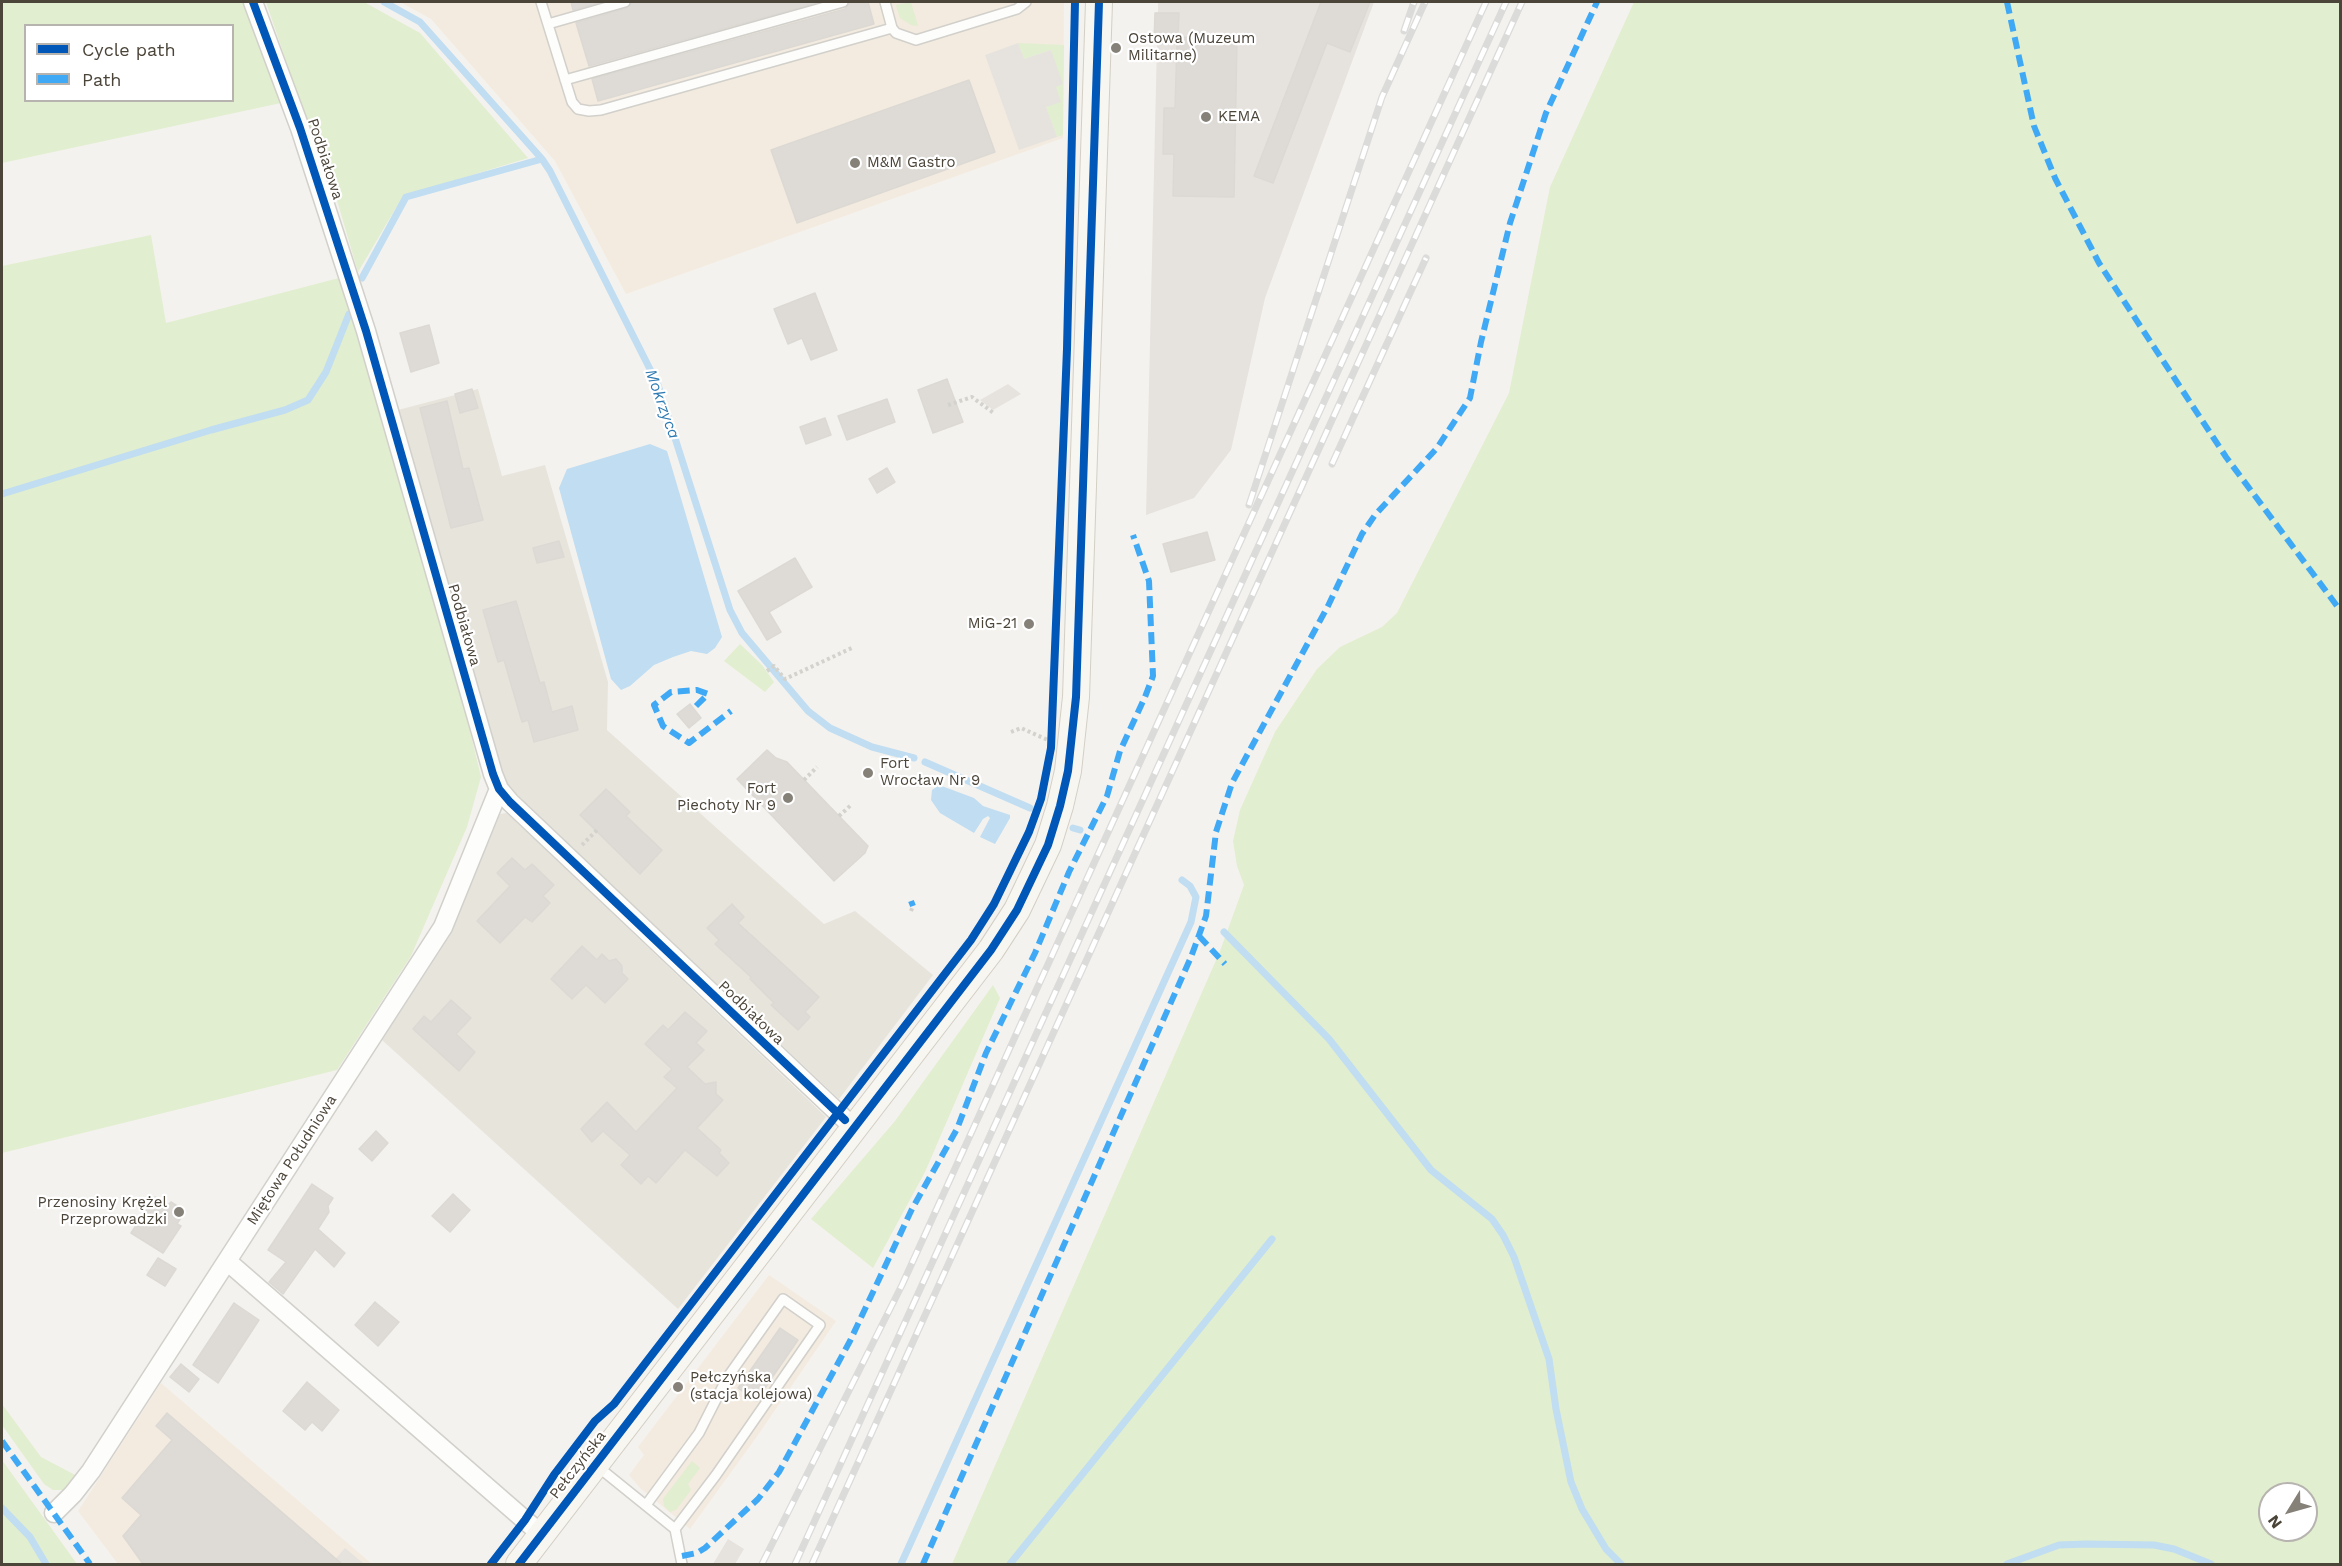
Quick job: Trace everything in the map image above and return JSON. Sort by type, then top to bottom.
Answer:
[{"type":"main road","name":"Pełczyńska","points":[[519,1564],[972,975],[1005,929],[1044,854],[1064,791],[1073,737],[1078,666],[1099,2]]},
{"type":"street","name":"Podbiałowa","points":[[253,2],[300,128],[366,331],[499,789],[510,802],[854,1128]]},
{"type":"street","name":"Miętowa Południowa","points":[[54,1513],[91,1471],[443,927],[499,789]]},
{"type":"street","points":[[227,1261],[542,1534]]},
{"type":"lane","points":[[541,2],[572,102],[578,109],[601,110],[892,28]]},
{"type":"lane","points":[[548,24],[625,2]]},
{"type":"lane","points":[[565,80],[843,2]]},
{"type":"lane","points":[[885,2],[892,28],[902,37],[916,40],[1017,9],[1026,2]]},
{"type":"lane","points":[[646,1505],[699,1433],[727,1378],[783,1299],[820,1325],[716,1475],[675,1529]]},
{"type":"lane","points":[[596,1465],[675,1529],[682,1564]]},
{"type":"path","points":[[948,405],[972,397],[995,414]]},
{"type":"path","points":[[767,671],[774,666],[785,678],[854,647]]},
{"type":"path","points":[[1011,732],[1022,728],[1051,741]]},
{"type":"path","points":[[804,780],[817,767]]},
{"type":"path","points":[[839,816],[851,805]]},
{"type":"shaded area","points":[[400,2],[1064,2],[1063,138],[626,294],[555,161],[431,19]]},
{"type":"shaded area","points":[[1158,2],[1374,2],[1265,298],[1231,450],[1194,498],[1146,515],[1157,44],[1154,43],[1155,13],[1158,12]]},
{"type":"shaded area","points":[[1018,43],[1024,59],[1051,50],[1063,84],[1056,87],[1061,102],[1046,107],[1057,137],[1019,150],[985,55]]},
{"type":"shaded area","points":[[1008,384],[1021,394],[993,410],[980,400]]},
{"type":"shaded area","points":[[478,389],[502,476],[545,465],[608,682],[607,730],[824,924],[855,911],[933,975],[839,1099],[526,804],[505,781],[398,410]]},
{"type":"shaded area","points":[[507,813],[826,1117],[678,1309],[382,1040],[449,937],[500,814]]},
{"type":"shaded area","points":[[769,1275],[836,1321],[690,1529],[640,1488],[629,1475],[644,1455],[638,1447]]},
{"type":"shaded area","points":[[161,1383],[372,1564],[118,1564],[78,1511]]},
{"type":"shaded area","points":[[728,1539],[744,1549],[735,1564],[713,1564]]},
{"type":"shaded area","points":[[345,1548],[364,1564],[331,1564]]},
{"type":"green space","points":[[2,2],[243,2],[281,103],[2,163]]},
{"type":"green space","points":[[266,2],[364,2],[420,33],[528,158],[403,196],[358,272],[334,190],[315,146]]},
{"type":"green space","points":[[911,2],[918,26],[911,25],[900,18],[896,5]]},
{"type":"green space","points":[[1634,2],[2340,2],[2340,1564],[952,1564],[1220,951],[1244,885],[1237,866],[1233,841],[1240,810],[1275,732],[1317,669],[1340,647],[1382,627],[1397,613],[1509,393],[1550,187]]},
{"type":"green space","points":[[1018,43],[1064,45],[1063,135],[1057,137],[1046,107],[1056,87],[1051,50],[1024,59]]},
{"type":"green space","points":[[151,235],[166,323],[339,278],[357,330],[457,677],[481,777],[467,827],[411,956],[337,1070],[2,1153],[2,266]]},
{"type":"green space","points":[[740,644],[762,665],[774,682],[765,692],[724,661]]},
{"type":"green space","points":[[993,985],[1000,998],[925,1172],[873,1268],[811,1219],[895,1121]]},
{"type":"green space","points":[[2,1404],[41,1457],[79,1477],[66,1490],[53,1490],[44,1484],[2,1425]]},
{"type":"green space","points":[[2,1460],[77,1564],[4,1564],[2,1561]]},
{"type":"green space","points":[[692,1461],[700,1468],[688,1484],[691,1490],[676,1510],[670,1512],[664,1506],[663,1499]]},
{"type":"water","points":[[650,444],[667,451],[722,637],[715,648],[707,654],[691,651],[673,657],[654,665],[630,686],[621,690],[611,679],[559,488],[567,469]]},
{"type":"water","points":[[939,785],[974,798],[983,806],[1010,815],[995,844],[980,837],[990,818],[988,816],[983,819],[974,833],[940,813],[931,800],[932,790]]},
{"type":"building","points":[[571,2],[602,2],[573,10]]},
{"type":"building","points":[[632,2],[820,2],[589,66],[576,23],[627,8]]},
{"type":"building","points":[[850,2],[868,2],[874,24],[598,101],[592,79],[845,9]]},
{"type":"building","points":[[1321,2],[1370,2],[1350,52],[1327,43],[1273,183],[1254,176]]},
{"type":"building","points":[[1155,13],[1179,13],[1178,37],[1237,38],[1234,197],[1173,196],[1174,154],[1163,154],[1164,108],[1175,108],[1177,44],[1154,43]]},
{"type":"building","points":[[969,80],[995,152],[797,223],[771,150]]},
{"type":"building","points":[[815,293],[837,350],[811,360],[802,338],[788,344],[774,309]]},
{"type":"building","points":[[429,325],[439,363],[411,372],[400,333]]},
{"type":"building","points":[[947,379],[963,422],[933,433],[918,390]]},
{"type":"building","points":[[472,389],[478,408],[460,413],[455,394]]},
{"type":"building","points":[[887,399],[895,422],[847,440],[838,416]]},
{"type":"building","points":[[447,401],[463,469],[469,468],[483,520],[451,528],[420,408]]},
{"type":"building","points":[[825,418],[831,435],[806,444],[800,427]]},
{"type":"building","points":[[887,468],[895,482],[877,493],[869,479]]},
{"type":"building","points":[[1207,532],[1215,560],[1171,572],[1163,544]]},
{"type":"building","points":[[559,541],[564,557],[537,563],[533,548]]},
{"type":"building","points":[[795,558],[812,587],[769,612],[781,632],[767,640],[738,591]]},
{"type":"building","points":[[516,601],[540,683],[544,682],[552,712],[572,706],[578,730],[534,742],[528,720],[522,722],[504,660],[498,662],[483,610]]},
{"type":"building","points":[[690,704],[701,718],[689,728],[677,714]]},
{"type":"building","name":"Fort Piechoty Nr 9","points":[[767,750],[776,758],[787,762],[868,846],[865,853],[834,881],[737,779]]},
{"type":"building","points":[[606,789],[630,812],[626,816],[662,850],[640,874],[580,815]]},
{"type":"building","points":[[512,858],[525,870],[532,864],[554,885],[543,896],[550,903],[532,922],[525,917],[500,943],[477,921],[510,886],[497,873]]},
{"type":"building","points":[[732,904],[744,917],[738,923],[819,997],[805,1012],[810,1017],[798,1030],[771,1005],[774,1003],[750,979],[751,977],[715,944],[719,940],[707,928]]},
{"type":"building","points":[[582,946],[597,960],[602,954],[609,961],[616,959],[622,966],[622,973],[628,979],[605,1003],[586,985],[572,999],[551,979]]},
{"type":"building","points":[[451,1000],[471,1018],[456,1034],[475,1052],[459,1071],[413,1029],[424,1016],[431,1022]]},
{"type":"building","points":[[685,1012],[707,1031],[696,1043],[704,1050],[687,1067],[705,1084],[716,1082],[716,1094],[723,1100],[697,1128],[721,1150],[719,1153],[729,1163],[717,1176],[685,1150],[656,1183],[648,1176],[641,1184],[621,1165],[630,1155],[603,1131],[592,1142],[581,1129],[607,1102],[636,1132],[677,1088],[664,1077],[672,1069],[645,1044],[663,1025],[668,1030]]},
{"type":"building","points":[[376,1131],[388,1143],[372,1161],[359,1149]]},
{"type":"building","points":[[312,1184],[333,1198],[328,1206],[329,1212],[318,1229],[345,1253],[334,1267],[315,1249],[283,1294],[269,1282],[286,1262],[268,1250]]},
{"type":"building","points":[[453,1194],[470,1210],[450,1232],[432,1216]]},
{"type":"building","points":[[155,1197],[168,1205],[171,1202],[185,1211],[177,1224],[181,1226],[163,1253],[131,1233]]},
{"type":"building","points":[[158,1258],[176,1269],[165,1286],[147,1275]]},
{"type":"building","points":[[375,1302],[399,1322],[378,1346],[355,1325]]},
{"type":"building","points":[[234,1303],[259,1320],[218,1383],[193,1365]]},
{"type":"building","points":[[780,1328],[798,1340],[756,1401],[738,1388]]},
{"type":"building","points":[[181,1364],[199,1379],[189,1392],[170,1377]]},
{"type":"building","points":[[307,1382],[339,1410],[322,1431],[312,1422],[305,1430],[283,1411]]},
{"type":"building","points":[[167,1413],[342,1564],[143,1564],[123,1536],[141,1515],[122,1498],[172,1440],[156,1426]]},
{"type":"waterway","name":"Mokrzyca","points":[[384,2],[420,22],[542,159],[550,171],[658,385],[730,610],[742,633],[808,711],[830,728],[872,747],[914,758]]},
{"type":"waterway","points":[[362,278],[406,197],[542,159]]},
{"type":"waterway","points":[[2,494],[211,430],[285,410],[308,400],[326,372],[349,314]]},
{"type":"waterway","name":"Mokrzyca","points":[[925,762],[1030,808]]},
{"type":"waterway","name":"Mokrzyca","points":[[1073,828],[1080,830]]},
{"type":"waterway","points":[[901,1564],[1191,922],[1196,897],[1190,886],[1182,880]]},
{"type":"waterway","points":[[1224,932],[1329,1039],[1431,1170],[1492,1219],[1503,1235],[1514,1257],[1549,1359],[1556,1409],[1571,1482],[1582,1509],[1606,1549],[1621,1564]]},
{"type":"waterway","points":[[1010,1564],[1272,1239]]},
{"type":"waterway","points":[[2,1508],[30,1537],[46,1564]]},
{"type":"waterway","points":[[2007,1564],[2059,1545],[2087,1544],[2154,1545],[2174,1549],[2211,1564]]},
{"type":"railway","points":[[1404,31],[1414,2]]},
{"type":"railway","points":[[1249,505],[1382,97],[1425,2]]},
{"type":"railway","points":[[762,1564],[902,1285],[1486,2]]},
{"type":"railway","points":[[795,1564],[1506,2]]},
{"type":"railway","points":[[812,1564],[1522,2]]},
{"type":"railway","points":[[1332,464],[1426,258]]},
{"type":"marked path","points":[[923,1564],[1191,957],[1206,916],[1216,832],[1232,783],[1328,606],[1362,534],[1375,515],[1437,448],[1470,398],[1510,223],[1546,113],[1597,2]]},
{"type":"marked path","points":[[2007,2],[2034,126],[2055,178],[2099,263],[2226,457],[2340,610]]},
{"type":"marked path","points":[[682,1556],[697,1553],[705,1548],[758,1499],[779,1472],[850,1341],[912,1209],[957,1129],[986,1053],[1035,953],[1069,872],[1107,796],[1120,751],[1153,676],[1149,581],[1133,535]]},
{"type":"marked path","points":[[696,706],[708,694],[697,690],[671,692],[654,705],[663,726],[689,743],[731,711]]},
{"type":"marked path","points":[[911,901],[913,906]]},
{"type":"marked path","points":[[1199,936],[1225,964]]},
{"type":"marked path","points":[[2,1441],[90,1564]]},
{"type":"cycle path","points":[[253,2],[300,128],[366,331],[499,789],[845,1120]]},
{"type":"cycle path","points":[[491,1564],[595,1421],[614,1404],[971,940],[994,904],[1029,832],[1041,799],[1051,748],[1067,349],[1075,2]]},
{"type":"cycle path","points":[[519,1564],[991,950],[1017,910],[1048,845],[1068,771],[1076,697],[1099,2]]},
{"type":"place","name":"Ostowa (Muzeum Militarne)","points":[[1116,48]]},
{"type":"place","name":"KEMA","points":[[1206,117]]},
{"type":"place","name":"M&M Gastro","points":[[855,163]]},
{"type":"place","name":"MiG-21","points":[[1029,624]]},
{"type":"place","name":"Fort Wrocław Nr 9","points":[[868,773]]},
{"type":"place","name":"Fort Piechoty Nr 9","points":[[788,798]]},
{"type":"place","name":"Przenosiny Krężel Przeprowadzki","points":[[179,1212]]},
{"type":"place","name":"Pełczyńska (stacja kolejowa)","points":[[678,1387]]}]
